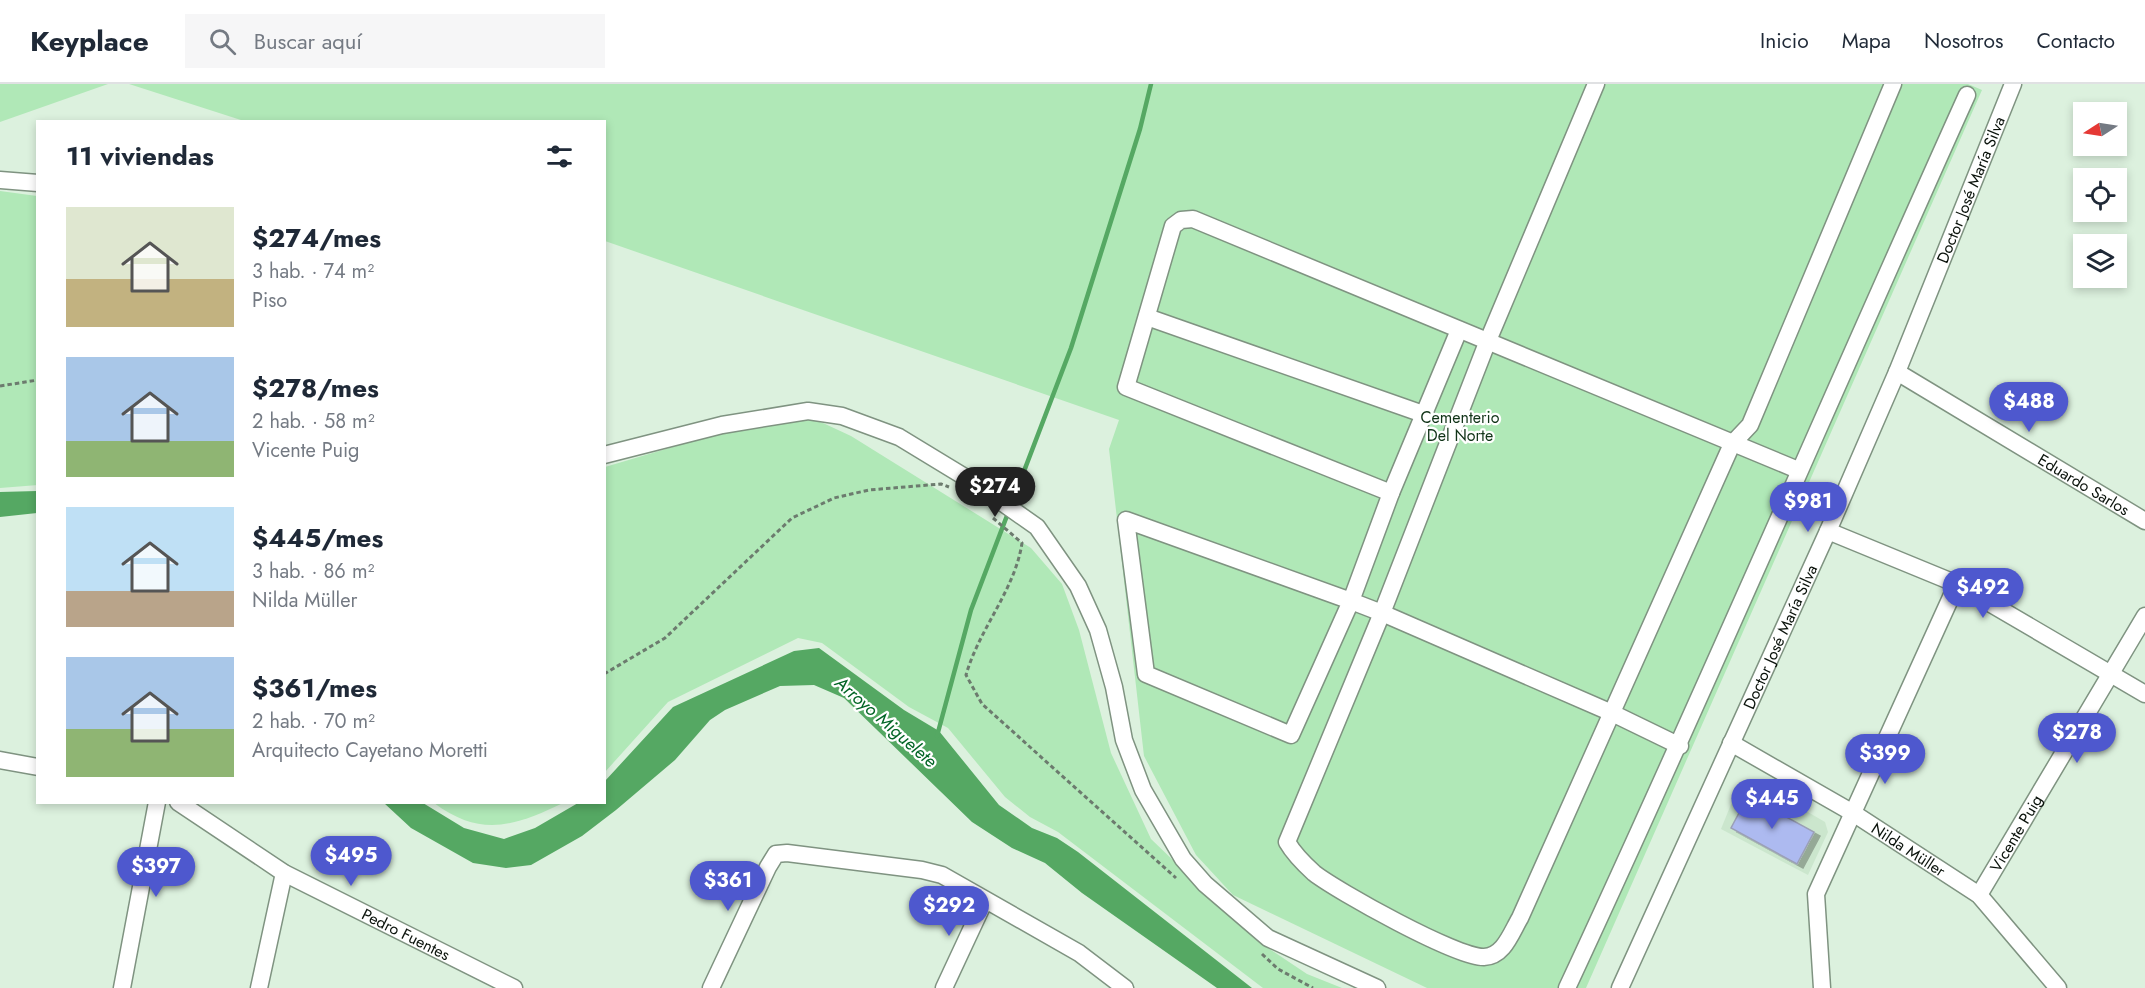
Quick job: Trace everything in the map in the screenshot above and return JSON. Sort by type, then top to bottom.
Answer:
[{"type":"street","points":[[1596,84],[1487,343],[1383,613],[1287,842],[1295,855],[1316,874],[1428,939],[1484,957],[1502,949],[1520,918],[1732,444],[1750,425],[1893,84]]},
{"type":"street","name":"Doctor José María Silva","points":[[1620,988],[1828,531],[1897,372],[2013,84]]},
{"type":"street","points":[[1567,988],[1680,746],[1798,470],[1967,95]]},
{"type":"street","points":[[0,180],[36,183]]},
{"type":"street","points":[[1391,493],[1126,387],[1173,226],[1181,220],[1193,219],[1487,343],[1798,470]]},
{"type":"street","points":[[1147,317],[1426,415]]},
{"type":"street","points":[[1459,330],[1426,415],[1391,493],[1351,601],[1291,735],[1146,674],[1126,520],[1351,601],[1383,613],[1680,746]]},
{"type":"street","name":"Eduardo Sarlos","points":[[1897,372],[2145,521]]},
{"type":"street","points":[[606,454],[722,425],[808,411],[842,416],[899,437],[973,482],[1037,527],[1078,586],[1098,630],[1114,687],[1124,740],[1143,790],[1183,859],[1205,884],[1268,938],[1377,988]]},
{"type":"street","points":[[1828,531],[1957,584],[2145,694]]},
{"type":"street","points":[[1822,988],[1816,894],[1957,584]]},
{"type":"street","name":"Vicente Puig","points":[[1979,894],[2145,616]]},
{"type":"street","name":"Nilda Müller","points":[[1731,743],[1853,813],[1979,894],[2058,988]]},
{"type":"street","points":[[0,760],[36,767]]},
{"type":"street","points":[[122,988],[157,804]]},
{"type":"street","name":"Pedro Fuentes","points":[[181,804],[284,873],[482,980],[514,988]]},
{"type":"street","points":[[711,988],[776,854],[786,853],[922,870],[942,875],[1079,953],[1125,988]]},
{"type":"street","points":[[259,988],[284,873]]},
{"type":"street","points":[[944,988],[985,900]]},
{"type":"path","points":[[0,386],[36,380]]},
{"type":"path","points":[[606,673],[665,638],[792,518],[834,498],[870,490],[941,484],[957,490]]},
{"type":"path","points":[[989,514],[1022,543],[1019,561],[973,652],[966,675],[982,704],[1180,881]]},
{"type":"path","points":[[1260,953],[1278,969],[1312,988]]},
{"type":"shaded area","points":[[1751,779],[1825,822],[1828,832],[1808,875],[1721,829],[1740,782]]},
{"type":"green space","points":[[0,84],[108,84],[0,122]]},
{"type":"green space","name":"Cementerio Del Norte","points":[[129,84],[1968,84],[1982,90],[1586,988],[1427,988],[1233,895],[1196,855],[1144,756],[1109,449],[1119,420],[606,241],[606,120],[241,120]]},
{"type":"green space","points":[[0,191],[36,196],[36,485],[0,488]]},
{"type":"green space","points":[[788,413],[823,423],[851,436],[1031,548],[1062,584],[1079,630],[1111,753],[1151,839],[1256,940],[1307,974],[1342,988],[1263,988],[1058,832],[1030,817],[1005,797],[948,728],[909,707],[822,643],[798,638],[668,702],[606,771],[606,467]]},
{"type":"green space","points":[[436,804],[561,804],[529,818],[498,825],[467,821]]},
{"type":"water","points":[[36,491],[36,513],[0,517],[0,492]]},
{"type":"water","name":"Arroyo Miguelete","points":[[819,648],[904,710],[939,731],[999,805],[1032,828],[1057,838],[1078,852],[1252,988],[1217,988],[1082,893],[1045,863],[1012,848],[972,822],[844,698],[814,685],[780,686],[725,710],[710,720],[675,760],[616,810],[582,836],[531,865],[506,868],[473,863],[411,828],[385,804],[425,804],[464,828],[504,839],[535,828],[576,804],[606,804],[606,780],[673,707],[794,651]]},
{"type":"building","points":[[1748,796],[1814,832],[1797,864],[1731,828]]},
{"type":"waterway","points":[[937,736],[971,610],[1071,348],[1140,129],[1151,84]]}]
